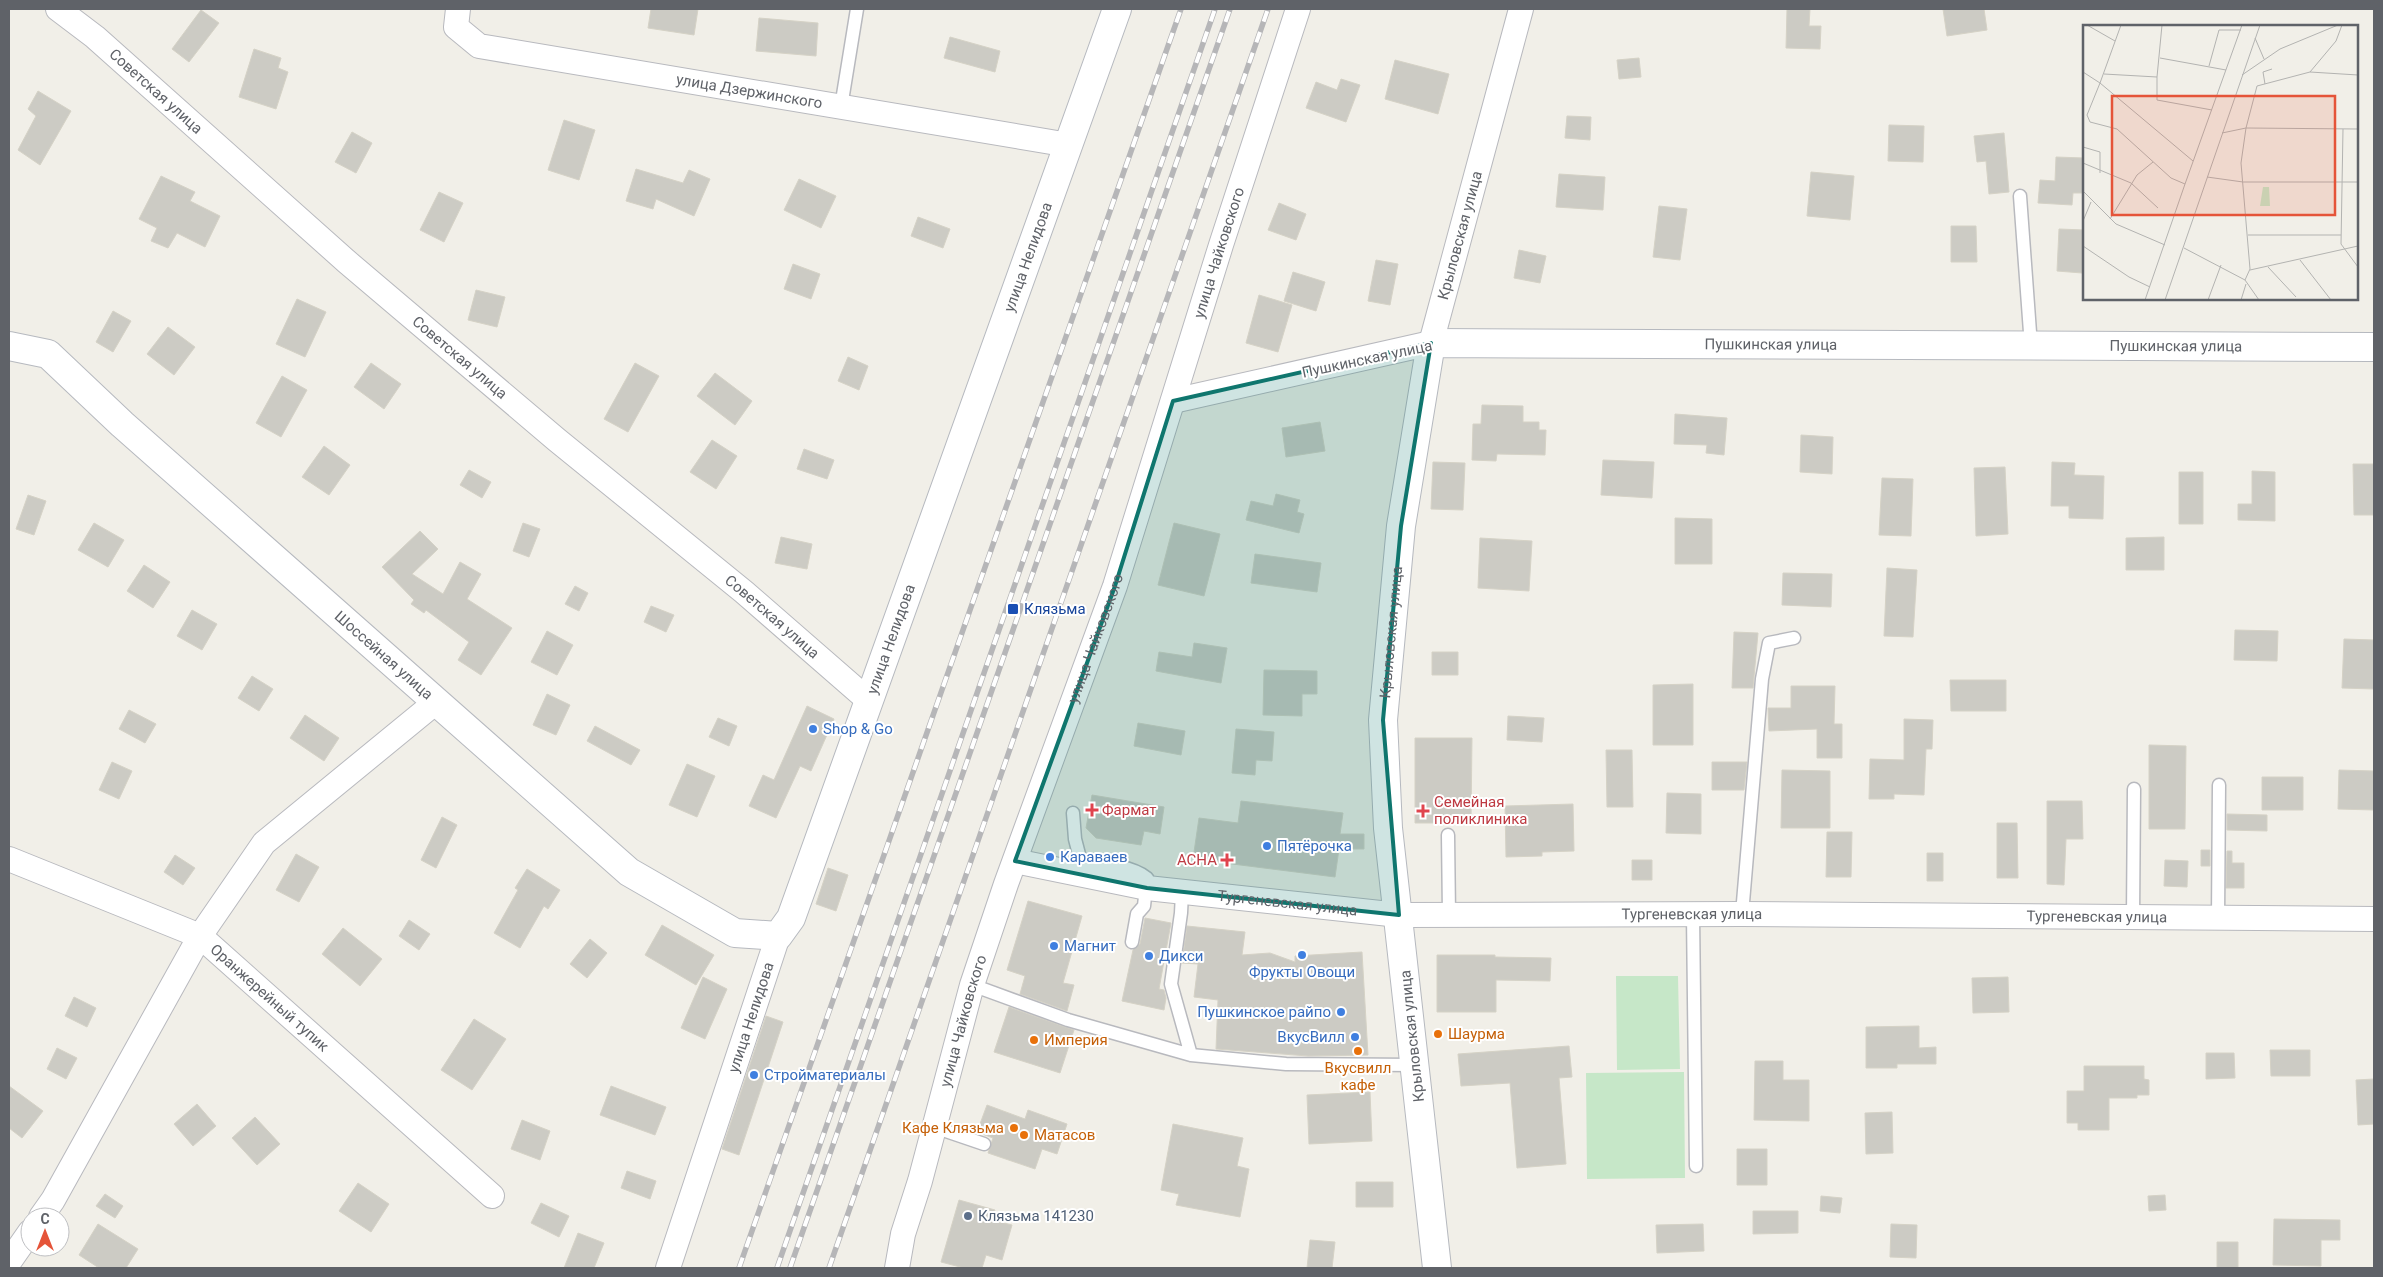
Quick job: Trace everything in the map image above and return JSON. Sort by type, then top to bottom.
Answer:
[{"type":"main road","name":"улица Нелидова","points":[[778,936],[791,918],[1117,9]]},
{"type":"main road","name":"Пушкинская улица","points":[[1431,343],[2374,347]]},
{"type":"main road","name":"Крыловская улица","points":[[1431,343],[1401,526],[1384,720],[1388,828],[1437,1268]]},
{"type":"main road","name":"Шоссейная улица","points":[[9,346],[48,354],[122,424],[629,872],[735,933],[778,936]]},
{"type":"street","name":"Советская улица","points":[[58,9],[96,37],[346,261],[557,440],[744,592],[868,700]]},
{"type":"street","name":"улица Дзержинского","points":[[458,9],[456,27],[479,46],[1069,145]]},
{"type":"street","name":"улица Чайковского","points":[[896,1268],[903,1234],[934,1128],[972,985],[1115,586],[1282,53],[1298,9]]},
{"type":"street","name":"Крыловская улица","points":[[1431,343],[1521,9]]},
{"type":"street","name":"Пушкинская улица","points":[[1173,401],[1431,343]]},
{"type":"street","points":[[48,1207],[200,936],[264,843],[436,702]]},
{"type":"street","name":"Оранжерейный тупик","points":[[9,859],[200,936],[492,1196]]},
{"type":"street","name":"Тургеневская улица","points":[[1015,861],[1075,867],[1148,888],[1182,893],[1399,915],[1742,914],[2374,919]]},
{"type":"street","name":"улица Нелидова","points":[[668,1268],[778,936]]},
{"type":"street","points":[[9,1262],[20,1246]]},
{"type":"lane","points":[[841,107],[857,9]]},
{"type":"lane","points":[[2020,196],[2030,346]]},
{"type":"lane","points":[[1742,914],[1762,679],[1769,643],[1794,638]]},
{"type":"lane","points":[[2218,918],[2219,785]]},
{"type":"lane","points":[[2133,917],[2134,788]]},
{"type":"lane","points":[[1073,813],[1075,867]]},
{"type":"lane","points":[[1448,835],[1448,915]]},
{"type":"lane","points":[[1132,942],[1137,914],[1144,906],[1148,888]]},
{"type":"lane","points":[[1182,893],[1171,984],[1191,1055]]},
{"type":"lane","points":[[1693,915],[1696,1166]]},
{"type":"lane","points":[[972,985],[1068,1020],[1191,1055],[1286,1064],[1415,1065]]},
{"type":"lane","points":[[934,1128],[984,1144]]},
{"type":"highlighted area","points":[[1431,343],[1401,526],[1383,720],[1399,915],[1147,888],[1015,861],[1115,586],[1173,401]]},
{"type":"green space","points":[[1616,976],[1678,976],[1680,1069],[1617,1070]]},
{"type":"green space","points":[[1684,1072],[1685,1178],[1587,1179],[1586,1073]]},
{"type":"building","points":[[651,9],[698,9],[694,35],[648,28]]},
{"type":"building","points":[[1787,9],[1810,9],[1809,26],[1821,26],[1820,49],[1786,48]]},
{"type":"building","points":[[1943,9],[1984,9],[1987,30],[1947,36]]},
{"type":"building","points":[[201,10],[219,23],[189,62],[172,49]]},
{"type":"building","points":[[759,18],[818,23],[816,56],[756,51]]},
{"type":"building","points":[[950,37],[1000,51],[995,72],[944,58]]},
{"type":"building","points":[[254,49],[281,58],[278,68],[288,72],[276,109],[239,97]]},
{"type":"building","points":[[1639,58],[1641,77],[1619,79],[1617,60]]},
{"type":"building","points":[[1395,60],[1449,74],[1438,114],[1385,99]]},
{"type":"building","points":[[1341,79],[1360,85],[1346,122],[1306,108],[1316,82],[1337,90]]},
{"type":"building","points":[[38,91],[71,111],[40,165],[18,150],[36,116],[28,109]]},
{"type":"building","points":[[1567,116],[1591,117],[1590,140],[1565,138]]},
{"type":"building","points":[[564,120],[595,130],[579,180],[548,170]]},
{"type":"building","points":[[1889,125],[1924,126],[1923,162],[1888,161]]},
{"type":"building","points":[[352,132],[372,143],[356,173],[335,162]]},
{"type":"building","points":[[2004,133],[2009,192],[1989,194],[1986,161],[1977,162],[1974,136]]},
{"type":"building","points":[[2056,157],[2083,158],[2083,193],[2073,193],[2072,205],[2038,203],[2040,180],[2055,181]]},
{"type":"building","points":[[636,169],[683,183],[689,170],[710,179],[694,216],[656,199],[653,209],[626,201]]},
{"type":"building","points":[[1811,172],[1854,176],[1850,220],[1807,216]]},
{"type":"building","points":[[1559,174],[1605,177],[1603,210],[1556,207]]},
{"type":"building","points":[[161,176],[195,192],[190,201],[220,216],[205,247],[177,233],[168,248],[151,241],[157,228],[139,219]]},
{"type":"building","points":[[799,179],[836,196],[821,228],[784,210]]},
{"type":"building","points":[[439,192],[463,203],[444,242],[420,230]]},
{"type":"building","points":[[1279,203],[1306,214],[1296,240],[1268,230]]},
{"type":"building","points":[[1659,206],[1687,209],[1680,260],[1653,257]]},
{"type":"building","points":[[918,217],[950,229],[943,248],[911,236]]},
{"type":"building","points":[[1951,226],[1976,226],[1977,262],[1951,262]]},
{"type":"building","points":[[2059,229],[2083,230],[2082,273],[2057,271]]},
{"type":"building","points":[[1519,250],[1546,256],[1540,283],[1514,278]]},
{"type":"building","points":[[1376,260],[1398,264],[1390,305],[1368,301]]},
{"type":"building","points":[[793,264],[820,274],[811,299],[784,289]]},
{"type":"building","points":[[1293,272],[1325,282],[1316,311],[1284,301]]},
{"type":"building","points":[[476,290],[505,297],[497,327],[468,320]]},
{"type":"building","points":[[1259,295],[1292,305],[1278,352],[1246,343]]},
{"type":"building","points":[[297,299],[326,312],[305,357],[276,344]]},
{"type":"building","points":[[113,311],[131,321],[113,352],[96,342]]},
{"type":"building","points":[[168,327],[195,347],[174,375],[147,354]]},
{"type":"building","points":[[848,357],[868,366],[859,390],[838,381]]},
{"type":"building","points":[[371,363],[401,384],[384,409],[354,387]]},
{"type":"building","points":[[635,363],[659,376],[628,432],[604,419]]},
{"type":"building","points":[[715,373],[752,401],[735,425],[697,396]]},
{"type":"building","points":[[282,376],[307,390],[281,437],[256,423]]},
{"type":"building","points":[[1482,405],[1523,406],[1523,422],[1539,422],[1539,430],[1546,430],[1545,455],[1497,454],[1496,461],[1472,460],[1473,424],[1481,424]]},
{"type":"building","points":[[1675,414],[1727,418],[1724,455],[1706,453],[1707,445],[1674,444]]},
{"type":"building","points":[[1320,422],[1325,451],[1286,457],[1282,428]]},
{"type":"building","points":[[1801,435],[1833,437],[1832,474],[1800,472]]},
{"type":"building","points":[[712,440],[737,456],[716,489],[690,472]]},
{"type":"building","points":[[324,446],[350,465],[329,495],[302,477]]},
{"type":"building","points":[[804,449],[834,460],[827,479],[797,469]]},
{"type":"building","points":[[1603,460],[1654,462],[1652,498],[1601,495]]},
{"type":"building","points":[[1433,462],[1465,463],[1463,510],[1431,509]]},
{"type":"building","points":[[2052,462],[2075,463],[2074,475],[2104,476],[2103,519],[2069,518],[2069,506],[2051,506]]},
{"type":"building","points":[[2353,464],[2374,464],[2374,515],[2354,515]]},
{"type":"building","points":[[2005,467],[2008,534],[1976,536],[1974,468]]},
{"type":"building","points":[[469,470],[491,482],[482,498],[460,485]]},
{"type":"building","points":[[2252,471],[2275,472],[2275,521],[2238,520],[2238,504],[2252,504]]},
{"type":"building","points":[[2179,472],[2203,472],[2203,524],[2179,524]]},
{"type":"building","points":[[1882,478],[1913,479],[1911,536],[1879,535]]},
{"type":"building","points":[[1276,494],[1300,500],[1297,512],[1304,514],[1299,533],[1246,520],[1251,501],[1273,506]]},
{"type":"building","points":[[28,495],[46,501],[34,535],[16,529]]},
{"type":"building","points":[[1675,518],[1712,519],[1712,564],[1675,564]]},
{"type":"building","points":[[94,523],[124,540],[108,567],[78,550]]},
{"type":"building","points":[[523,523],[540,529],[529,557],[513,551]]},
{"type":"building","points":[[1174,523],[1220,534],[1204,596],[1158,585]]},
{"type":"building","points":[[420,531],[438,549],[412,574],[443,594],[460,562],[481,574],[467,599],[512,628],[481,675],[458,660],[469,642],[426,610],[424,613],[411,604],[414,600],[382,567]]},
{"type":"building","points":[[781,537],[812,544],[807,569],[775,563]]},
{"type":"building","points":[[2164,537],[2164,570],[2126,570],[2126,538]]},
{"type":"building","points":[[1480,538],[1532,541],[1529,591],[1478,588]]},
{"type":"building","points":[[1255,554],[1321,563],[1317,592],[1251,583]]},
{"type":"building","points":[[144,565],[170,582],[153,608],[127,591]]},
{"type":"building","points":[[1887,568],[1917,570],[1913,637],[1884,636]]},
{"type":"building","points":[[1783,573],[1832,574],[1831,607],[1782,605]]},
{"type":"building","points":[[575,586],[588,593],[579,611],[565,604]]},
{"type":"building","points":[[651,606],[674,615],[666,632],[644,622]]},
{"type":"building","points":[[192,610],[217,624],[202,650],[177,636]]},
{"type":"building","points":[[2235,630],[2278,631],[2277,661],[2234,660]]},
{"type":"building","points":[[547,631],[573,645],[557,675],[531,662]]},
{"type":"building","points":[[1734,632],[1758,633],[1753,688],[1732,688]]},
{"type":"building","points":[[2344,639],[2374,640],[2374,689],[2342,688]]},
{"type":"building","points":[[1194,643],[1227,648],[1221,683],[1156,671],[1159,652],[1192,657]]},
{"type":"building","points":[[1432,652],[1458,652],[1458,675],[1432,675]]},
{"type":"building","points":[[1264,670],[1317,671],[1317,694],[1302,694],[1302,716],[1263,715]]},
{"type":"building","points":[[252,676],[273,689],[259,711],[238,698]]},
{"type":"building","points":[[1950,680],[2006,680],[2006,711],[1951,711]]},
{"type":"building","points":[[1693,684],[1693,745],[1653,745],[1653,685]]},
{"type":"building","points":[[1791,686],[1835,686],[1834,724],[1842,724],[1842,758],[1817,758],[1817,729],[1769,731],[1768,708],[1791,708]]},
{"type":"building","points":[[547,694],[570,705],[556,735],[533,725]]},
{"type":"building","points":[[807,706],[834,719],[811,771],[800,766],[776,818],[749,806],[763,775],[774,780]]},
{"type":"building","points":[[129,710],[156,724],[145,743],[119,729]]},
{"type":"building","points":[[305,715],[339,738],[324,761],[290,738]]},
{"type":"building","points":[[1508,716],[1544,718],[1542,742],[1507,740]]},
{"type":"building","points":[[718,718],[737,726],[729,746],[709,737]]},
{"type":"building","points":[[1904,719],[1933,720],[1932,749],[1926,749],[1924,795],[1894,794],[1894,799],[1869,799],[1870,759],[1904,760]]},
{"type":"building","points":[[1138,723],[1185,731],[1181,755],[1134,746]]},
{"type":"building","points":[[595,726],[640,750],[631,765],[587,741]]},
{"type":"building","points":[[1236,729],[1274,732],[1272,761],[1256,760],[1255,775],[1232,773]]},
{"type":"building","points":[[1415,738],[1472,738],[1471,823],[1415,823]]},
{"type":"building","points":[[2149,745],[2186,746],[2185,829],[2149,829]]},
{"type":"building","points":[[1606,750],[1632,750],[1633,807],[1607,807]]},
{"type":"building","points":[[112,762],[132,771],[119,799],[99,790]]},
{"type":"building","points":[[1712,762],[1747,762],[1744,790],[1712,790]]},
{"type":"building","points":[[687,764],[715,776],[697,817],[669,805]]},
{"type":"building","points":[[1782,770],[1830,771],[1830,828],[1781,828]]},
{"type":"building","points":[[2339,770],[2374,771],[2374,810],[2338,809]]},
{"type":"building","points":[[2262,777],[2303,777],[2303,810],[2262,810]]},
{"type":"building","points":[[1667,793],[1701,794],[1701,834],[1666,833]]},
{"type":"building","points":[[1092,795],[1164,807],[1160,834],[1144,831],[1141,845],[1096,838],[1086,828]]},
{"type":"building","name":"Пятёрочка","points":[[1241,801],[1343,813],[1340,834],[1364,834],[1364,849],[1339,849],[1335,877],[1193,859],[1199,818],[1238,823]]},
{"type":"building","points":[[2047,801],[2082,801],[2083,839],[2066,839],[2064,885],[2047,884]]},
{"type":"building","points":[[1573,804],[1574,851],[1542,852],[1542,856],[1506,857],[1505,806]]},
{"type":"building","points":[[2227,814],[2267,815],[2267,831],[2227,830]]},
{"type":"building","points":[[442,817],[457,825],[436,868],[421,860]]},
{"type":"building","points":[[1997,823],[2017,823],[2018,878],[1997,878]]},
{"type":"building","points":[[1827,832],[1852,832],[1851,877],[1826,877]]},
{"type":"building","points":[[2201,850],[2210,850],[2210,866],[2201,866]]},
{"type":"building","points":[[2227,851],[2232,851],[2232,863],[2244,863],[2244,888],[2226,888]]},
{"type":"building","points":[[1927,853],[1943,853],[1943,881],[1927,881]]},
{"type":"building","points":[[296,854],[319,867],[299,902],[276,890]]},
{"type":"building","points":[[175,855],[195,868],[183,885],[164,872]]},
{"type":"building","points":[[1632,860],[1652,860],[1652,880],[1632,880]]},
{"type":"building","points":[[2165,860],[2188,861],[2187,887],[2164,886]]},
{"type":"building","points":[[828,868],[848,875],[836,911],[816,904]]},
{"type":"building","points":[[527,869],[560,890],[548,909],[544,906],[520,948],[494,933],[518,890],[515,888]]},
{"type":"building","name":"Магнит","points":[[1028,901],[1082,916],[1063,983],[1074,985],[1067,1011],[1020,994],[1025,976],[1007,970]]},
{"type":"building","name":"Дикси","points":[[1145,918],[1171,923],[1159,989],[1164,990],[1166,998],[1164,1010],[1122,1001],[1133,950],[1140,944]]},
{"type":"building","points":[[409,920],[430,934],[419,950],[399,936]]},
{"type":"building","points":[[662,925],[714,955],[696,985],[645,955]]},
{"type":"building","points":[[1187,926],[1245,932],[1242,955],[1270,953],[1295,962],[1295,956],[1362,952],[1368,1055],[1308,1056],[1216,1049],[1218,1000],[1194,997],[1198,964],[1182,963]]},
{"type":"building","points":[[343,928],[382,959],[360,986],[322,954]]},
{"type":"building","points":[[590,939],[607,953],[587,978],[570,964]]},
{"type":"building","points":[[1437,955],[1495,955],[1495,957],[1551,958],[1550,981],[1496,980],[1496,1012],[1437,1012]]},
{"type":"building","points":[[703,977],[727,989],[705,1039],[681,1028]]},
{"type":"building","points":[[2008,977],[2009,1012],[1973,1013],[1972,978]]},
{"type":"building","points":[[74,997],[96,1008],[87,1027],[65,1016]]},
{"type":"building","name":"Империя","points":[[1009,1007],[1074,1030],[1060,1073],[994,1052]]},
{"type":"building","points":[[766,1016],[783,1022],[739,1155],[722,1149]]},
{"type":"building","points":[[474,1019],[506,1039],[472,1090],[441,1070]]},
{"type":"building","points":[[1919,1026],[1919,1048],[1936,1047],[1936,1064],[1897,1064],[1897,1068],[1866,1068],[1866,1027]]},
{"type":"building","points":[[1569,1046],[1572,1077],[1559,1078],[1566,1164],[1517,1168],[1510,1083],[1461,1086],[1458,1054]]},
{"type":"building","points":[[57,1048],[77,1058],[66,1079],[47,1069]]},
{"type":"building","points":[[2270,1050],[2310,1050],[2310,1076],[2271,1076]]},
{"type":"building","points":[[2206,1053],[2234,1053],[2235,1078],[2206,1079]]},
{"type":"building","points":[[1755,1061],[1783,1061],[1783,1080],[1809,1080],[1809,1121],[1754,1120]]},
{"type":"building","points":[[2084,1066],[2144,1066],[2144,1079],[2149,1080],[2149,1095],[2137,1095],[2137,1098],[2109,1098],[2109,1130],[2078,1130],[2078,1123],[2067,1123],[2067,1091],[2084,1091]]},
{"type":"building","points":[[2374,1079],[2374,1124],[2358,1125],[2356,1080]]},
{"type":"building","points":[[9,1086],[43,1111],[22,1138],[9,1128]]},
{"type":"building","points":[[611,1086],[666,1107],[655,1135],[600,1115]]},
{"type":"building","points":[[1370,1092],[1372,1141],[1309,1144],[1307,1095]]},
{"type":"building","points":[[197,1104],[216,1126],[193,1146],[174,1124]]},
{"type":"building","name":"Матасов","points":[[987,1105],[1025,1119],[1028,1110],[1067,1124],[1057,1154],[1042,1149],[1035,1169],[988,1153],[993,1138],[977,1132]]},
{"type":"building","points":[[1892,1112],[1893,1153],[1866,1154],[1865,1113]]},
{"type":"building","points":[[255,1117],[280,1144],[257,1165],[232,1138]]},
{"type":"building","points":[[522,1120],[550,1131],[540,1160],[511,1149]]},
{"type":"building","points":[[1173,1124],[1243,1138],[1237,1166],[1249,1169],[1240,1217],[1176,1205],[1179,1194],[1161,1190]]},
{"type":"building","points":[[1737,1149],[1767,1149],[1767,1185],[1737,1185]]},
{"type":"building","points":[[627,1171],[656,1181],[650,1199],[621,1188]]},
{"type":"building","points":[[1356,1182],[1393,1182],[1393,1207],[1356,1207]]},
{"type":"building","points":[[358,1183],[389,1204],[371,1232],[339,1211]]},
{"type":"building","points":[[105,1194],[123,1206],[115,1218],[96,1206]]},
{"type":"building","points":[[2165,1195],[2166,1210],[2149,1211],[2148,1196]]},
{"type":"building","points":[[1821,1196],[1842,1198],[1840,1213],[1820,1211]]},
{"type":"building","points":[[959,1200],[995,1210],[992,1220],[1012,1225],[1002,1260],[986,1255],[982,1268],[964,1268],[941,1262]]},
{"type":"building","points":[[541,1203],[569,1216],[559,1237],[531,1223]]},
{"type":"building","points":[[1753,1211],[1798,1211],[1798,1233],[1753,1234]]},
{"type":"building","points":[[2274,1219],[2340,1220],[2340,1240],[2321,1240],[2321,1266],[2273,1265]]},
{"type":"building","points":[[98,1224],[138,1249],[126,1268],[99,1268],[79,1255]]},
{"type":"building","points":[[1703,1224],[1704,1251],[1657,1253],[1656,1225]]},
{"type":"building","points":[[1891,1224],[1917,1225],[1916,1258],[1890,1257]]},
{"type":"building","points":[[578,1233],[604,1243],[594,1268],[564,1268]]},
{"type":"building","points":[[1310,1240],[1335,1242],[1332,1268],[1307,1268]]},
{"type":"building","points":[[2217,1242],[2238,1242],[2238,1268],[2217,1268]]},
{"type":"railway","points":[[739,1268],[1181,9]]},
{"type":"railway","points":[[777,1268],[1215,9]]},
{"type":"railway","points":[[790,1268],[1230,9]]},
{"type":"railway","points":[[829,1268],[1268,9]]},
{"type":"place","name":"Клязьма","points":[[1013,609]]},
{"type":"place","name":"Shop & Go","points":[[813,729]]},
{"type":"place","name":"Фармат","points":[[1092,810]]},
{"type":"place","name":"Семейная поликлиника","points":[[1423,811]]},
{"type":"place","name":"Пятёрочка","points":[[1267,846]]},
{"type":"place","name":"Караваев","points":[[1050,857]]},
{"type":"place","name":"АСНА","points":[[1227,860]]},
{"type":"place","name":"Магнит","points":[[1054,946]]},
{"type":"place","name":"Фрукты Овощи","points":[[1302,955]]},
{"type":"place","name":"Дикси","points":[[1149,956]]},
{"type":"place","name":"Пушкинское райпо","points":[[1341,1012]]},
{"type":"place","name":"Шаурма","points":[[1438,1034]]},
{"type":"place","name":"ВкусВилл","points":[[1355,1037]]},
{"type":"place","name":"Империя","points":[[1034,1040]]},
{"type":"place","name":"Вкусвилл кафе","points":[[1358,1051]]},
{"type":"place","name":"Стройматериалы","points":[[754,1075]]},
{"type":"place","name":"Кафе Клязьма","points":[[1014,1128]]},
{"type":"place","name":"Матасов","points":[[1024,1135]]},
{"type":"place","name":"Клязьма 141230","points":[[968,1216]]}]
